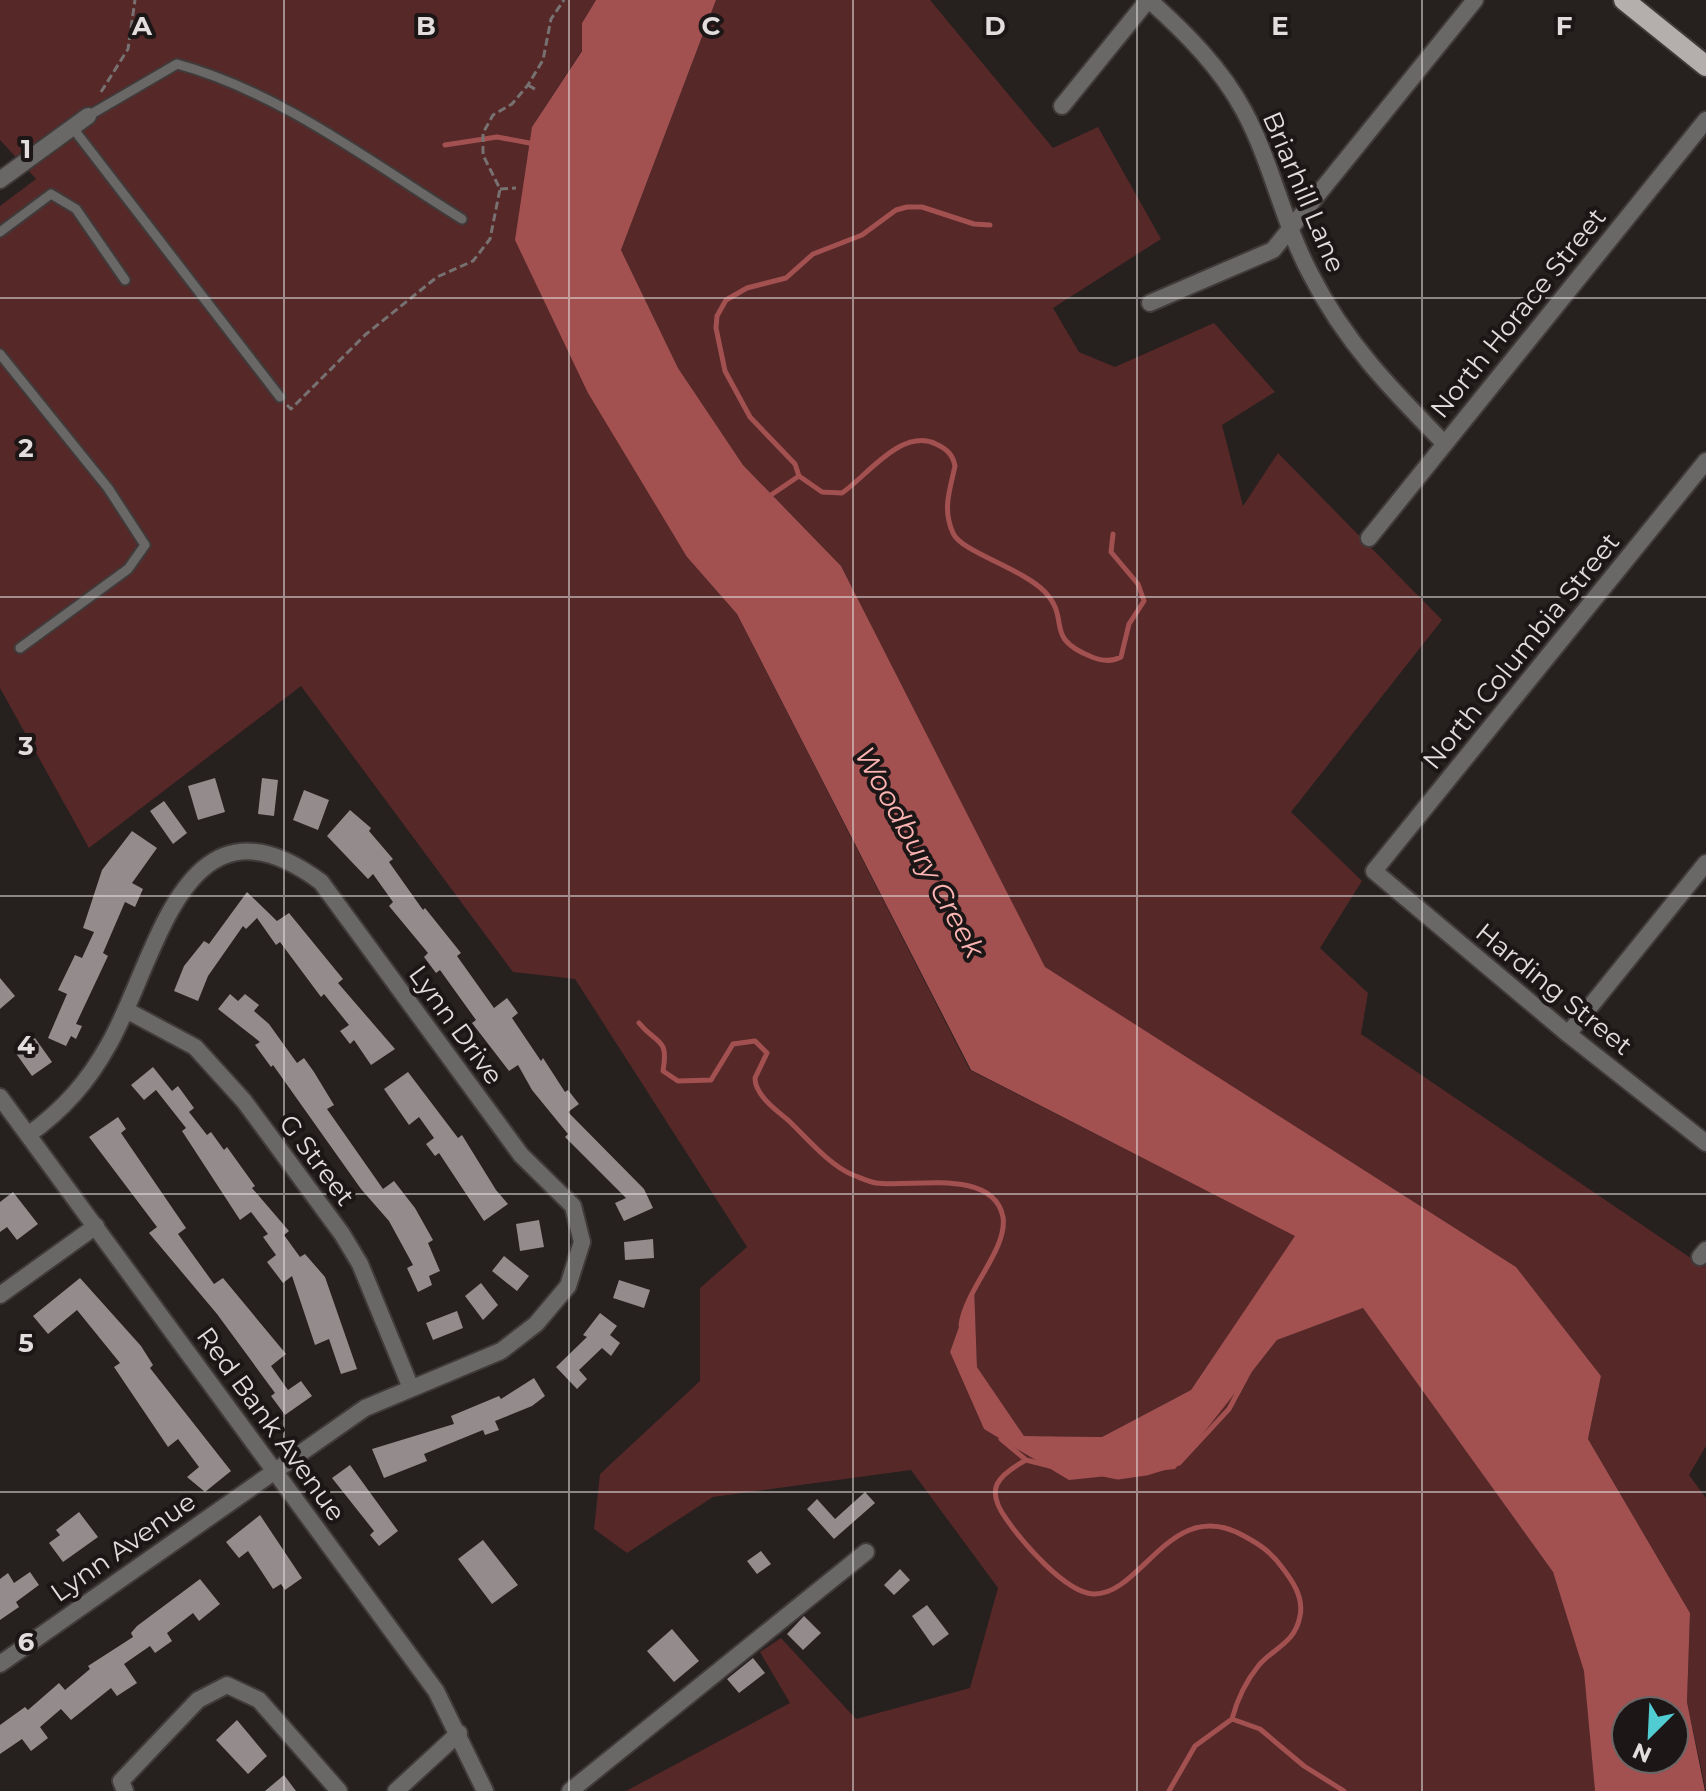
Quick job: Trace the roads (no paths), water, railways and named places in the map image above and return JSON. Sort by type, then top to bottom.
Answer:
[{"type":"main road","points":[[1624,0],[1704,62]]},
{"type":"street","points":[[1062,106],[1148,0]]},
{"type":"street","name":"Briarhill Lane","points":[[1148,0],[1220,73],[1244,111],[1288,228],[1344,335],[1443,442]]},
{"type":"street","points":[[1150,303],[1273,250],[1475,0]]},
{"type":"street","points":[[0,180],[88,116]]},
{"type":"street","name":"North Horace Street","points":[[1369,538],[1443,442],[1706,120]]},
{"type":"street","name":"North Columbia Street","points":[[1374,871],[1706,461]]},
{"type":"street","name":"Lynn Drive","points":[[28,1135],[60,1112],[84,1084],[126,1010],[159,929],[182,887],[198,870],[225,854],[257,850],[294,862],[321,882],[521,1155],[573,1206],[582,1242],[568,1286],[536,1324],[501,1351],[365,1408],[274,1469]]},
{"type":"street","points":[[1568,1034],[1706,863]]},
{"type":"street","name":"Harding Street","points":[[1374,871],[1568,1034],[1706,1143]]},
{"type":"street","name":"G Street","points":[[126,1010],[195,1047],[244,1101],[342,1234],[369,1284],[411,1388]]},
{"type":"street","name":"Red Bank Avenue","points":[[0,1097],[427,1678],[459,1733],[485,1791]]},
{"type":"street","points":[[0,1295],[96,1226]]},
{"type":"street","name":"Lynn Avenue","points":[[0,1664],[274,1469]]},
{"type":"street","points":[[570,1791],[866,1552]]},
{"type":"street","points":[[125,1791],[121,1781],[198,1700],[227,1685],[259,1700],[339,1791]]},
{"type":"street","points":[[396,1791],[459,1733]]},
{"type":"lane","points":[[88,116],[177,64],[189,67],[212,74],[296,117],[462,219]]},
{"type":"lane","points":[[72,127],[280,397]]},
{"type":"lane","points":[[0,232],[51,194],[76,209],[125,280]]},
{"type":"lane","points":[[0,354],[108,488],[145,545],[128,569],[20,648]]},
{"type":"water","name":"Woodbury Creek","points":[[596,0],[716,0],[621,250],[678,368],[743,465],[841,566],[1045,967],[1516,1267],[1601,1376],[1588,1439],[1690,1613],[1687,1695],[1610,1695],[1610,1775],[1690,1775],[1690,1717],[1705,1791],[1595,1791],[1584,1671],[1553,1572],[1363,1308],[1277,1340],[1175,1469],[1069,1480],[984,1429],[950,1352],[974,1285],[977,1367],[1024,1436],[1102,1437],[1191,1390],[1295,1236],[971,1070],[737,614],[687,557],[588,393],[515,240],[532,127],[582,51],[582,23]]},
{"type":"waterway","points":[[445,145],[497,137],[535,144]]},
{"type":"waterway","points":[[990,225],[974,224],[922,207],[907,207],[896,210],[862,235],[813,254],[786,278],[747,288],[726,300],[717,316],[716,328],[725,371],[750,417],[795,464],[799,476],[822,492],[842,493],[886,456],[910,442],[923,441],[946,450],[955,466],[948,516],[958,540],[1035,583],[1053,602],[1062,635],[1067,642],[1092,657],[1107,660],[1121,657],[1129,624],[1144,601],[1138,584],[1111,552],[1113,534]]},
{"type":"waterway","points":[[768,497],[799,476]]},
{"type":"waterway","points":[[639,1023],[663,1047],[663,1071],[678,1081],[711,1080],[733,1044],[755,1041],[767,1053],[755,1078],[762,1096],[844,1171],[876,1183],[967,1186],[984,1191],[996,1201],[1003,1217],[1003,1229],[993,1256],[970,1298],[961,1325]]},
{"type":"waterway","points":[[1103,1474],[1118,1477],[1146,1473],[1179,1463],[1229,1409],[1252,1366]]},
{"type":"waterway","points":[[1001,1439],[1026,1460],[1050,1466]]},
{"type":"waterway","points":[[1026,1460],[1001,1478],[995,1492],[996,1500],[1023,1541],[1058,1576],[1082,1591],[1093,1594],[1111,1590],[1177,1536],[1196,1528],[1219,1527],[1244,1536],[1277,1561],[1299,1596],[1300,1616],[1289,1639],[1254,1671],[1242,1691],[1232,1719]]},
{"type":"waterway","points":[[1169,1791],[1195,1746],[1232,1719],[1260,1729],[1304,1766],[1344,1791]]}]
